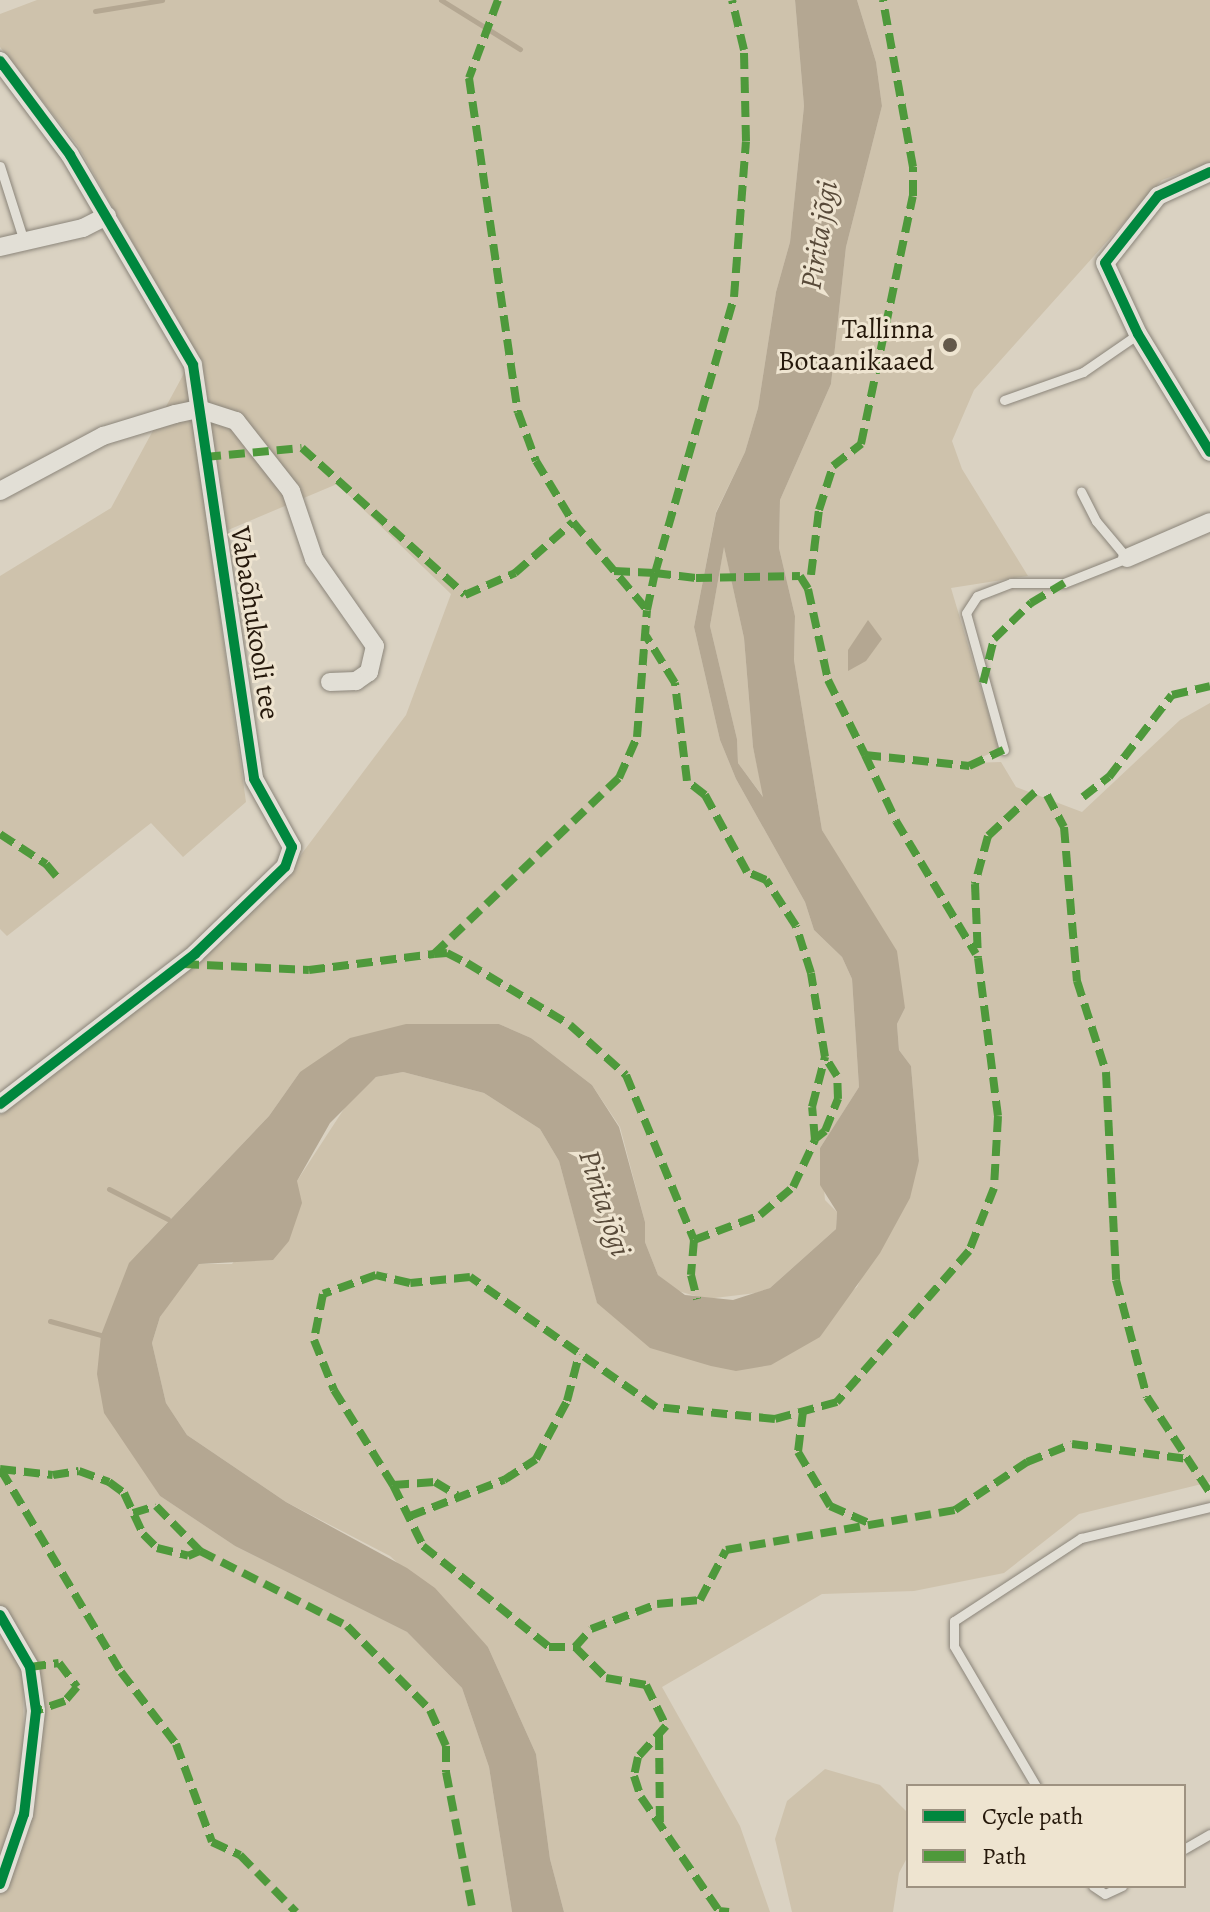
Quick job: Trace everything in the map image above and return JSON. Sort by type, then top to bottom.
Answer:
[{"type":"street","name":"Vabaõhukooli tee","points":[[0,61],[107,216],[185,348],[197,382],[254,779],[289,838],[290,858],[195,954],[0,1104]]},
{"type":"street","points":[[1210,172],[1158,196],[1105,263],[1138,334],[1210,452]]},
{"type":"street","points":[[0,247],[83,228],[107,216]]},
{"type":"street","points":[[0,491],[103,436],[199,409],[236,421],[291,491],[314,559],[370,635],[375,659],[369,672],[356,681],[330,682]]},
{"type":"street","points":[[1127,558],[1210,522]]},
{"type":"street","points":[[0,1615],[26,1656],[36,1699],[24,1814],[0,1884]]},
{"type":"lane","points":[[0,166],[24,241]]},
{"type":"lane","points":[[1004,400],[1083,372],[1138,334]]},
{"type":"lane","points":[[1004,750],[974,653],[966,613],[977,596],[1011,583],[1064,583],[1127,558],[1096,521],[1081,492]]},
{"type":"lane","points":[[1035,1784],[954,1646],[954,1621],[1081,1538],[1210,1507]]},
{"type":"lane","points":[[1186,1848],[1210,1834]]},
{"type":"lane","points":[[1096,1888],[1105,1894],[1118,1888]]},
{"type":"shaded area","points":[[37,0],[795,0],[804,106],[790,242],[776,292],[758,408],[745,452],[716,512],[694,627],[720,740],[736,779],[805,902],[814,930],[842,957],[852,979],[859,1087],[820,1148],[825,1200],[837,1212],[836,1229],[770,1288],[756,1293],[706,1299],[678,1291],[658,1275],[645,1242],[645,1222],[620,1127],[592,1085],[531,1038],[499,1024],[300,1072],[269,1116],[147,1244],[101,1335],[146,1474],[160,1496],[235,1546],[407,1632],[462,1688],[489,1767],[512,1912],[0,1912],[0,1630],[23,1666],[24,1774],[32,1655],[0,1605],[0,1115],[186,969],[273,892],[406,715],[451,594],[337,484],[209,538],[246,802],[183,857],[151,823],[7,936],[0,929],[0,576],[111,508],[195,353],[78,146],[0,47],[0,14]]},
{"type":"shaded area","points":[[857,0],[1210,0],[1210,163],[1162,180],[974,390],[952,441],[962,469],[1028,576],[951,588],[999,749],[970,763],[1001,762],[1016,787],[1082,812],[1180,720],[1210,703],[1210,1482],[1079,1514],[1004,1573],[914,1591],[822,1594],[662,1687],[740,1826],[770,1912],[564,1912],[550,1859],[536,1754],[488,1647],[390,1556],[286,1502],[187,1435],[166,1403],[152,1343],[160,1317],[183,1282],[199,1264],[232,1264],[297,1181],[351,1098],[376,1077],[403,1072],[484,1093],[540,1129],[559,1161],[597,1302],[650,1347],[820,1337],[841,1301],[857,1287],[919,1161],[911,1066],[899,1050],[897,1024],[905,1008],[856,888],[822,830],[794,660],[795,616],[779,548],[780,500],[831,384],[846,247],[882,106],[876,62]]},
{"type":"shaded area","points":[[724,546],[744,638],[753,747],[764,798],[738,763],[737,739],[710,626]]},
{"type":"shaded area","points":[[825,1769],[880,1785],[906,1811],[906,1860],[899,1873],[893,1912],[792,1912],[775,1839],[787,1801]]},
{"type":"water","name":"Pirita jõgi","points":[[795,0],[857,0],[876,62],[882,106],[846,247],[831,384],[780,500],[779,548],[795,616],[794,660],[822,830],[897,951],[905,1008],[897,1024],[899,1050],[911,1066],[919,1161],[910,1198],[880,1253],[820,1337],[771,1365],[736,1371],[711,1366],[650,1348],[597,1303],[559,1161],[540,1129],[484,1093],[403,1072],[376,1077],[330,1123],[297,1181],[302,1203],[289,1241],[273,1260],[199,1264],[160,1317],[152,1343],[166,1403],[187,1435],[286,1502],[407,1568],[435,1588],[488,1647],[536,1754],[550,1859],[564,1912],[512,1912],[489,1767],[462,1688],[407,1632],[235,1546],[160,1496],[104,1413],[97,1374],[101,1335],[129,1263],[269,1116],[300,1072],[350,1038],[406,1024],[499,1024],[531,1038],[592,1085],[619,1127],[645,1222],[645,1242],[658,1275],[685,1295],[733,1300],[770,1288],[836,1229],[837,1212],[820,1185],[820,1148],[859,1087],[852,979],[842,957],[814,930],[805,902],[736,779],[720,740],[694,627],[716,513],[745,452],[758,408],[776,292],[790,242],[804,106]],"holes":[[[724,547],[744,638],[753,747],[763,797],[738,763],[737,739],[710,626]]]},
{"type":"water","points":[[868,620],[882,639],[866,661],[848,671],[848,650]]},
{"type":"waterway","points":[[95,11],[162,0]]},
{"type":"waterway","points":[[441,0],[520,49]]},
{"type":"waterway","points":[[109,1189],[168,1219]]},
{"type":"waterway","points":[[50,1321],[101,1335]]},
{"type":"marked path","points":[[498,0],[469,78],[518,412],[536,461],[573,522],[647,610]]},
{"type":"marked path","points":[[614,571],[655,573],[734,297],[746,141],[744,50],[732,0]]},
{"type":"marked path","points":[[811,575],[819,510],[833,466],[861,444],[913,196],[913,167],[883,0]]},
{"type":"marked path","points":[[205,457],[302,448],[465,595],[515,573],[573,522]]},
{"type":"marked path","points":[[183,964],[309,970],[434,954],[619,778],[637,737],[647,610],[655,573],[696,578],[800,576],[808,589],[828,680],[865,755],[969,766],[1004,750]]},
{"type":"marked path","points":[[983,683],[994,639],[1031,603],[1064,583]]},
{"type":"marked path","points":[[434,954],[447,953],[467,963],[570,1025],[626,1075],[694,1240],[760,1215],[793,1187],[815,1140],[812,1107],[825,1057],[811,973],[796,926],[766,880],[747,872],[705,795],[687,781],[675,683],[646,636]]},
{"type":"marked path","points":[[1083,797],[1109,777],[1172,695],[1210,686]]},
{"type":"marked path","points":[[865,755],[896,821],[976,954]]},
{"type":"marked path","points":[[1035,792],[988,836],[975,884],[978,958],[998,1116],[994,1188],[969,1251],[837,1402],[775,1419],[656,1407],[470,1277],[410,1283],[376,1275],[323,1294],[314,1340],[334,1390],[393,1485],[423,1546],[549,1647],[575,1647],[591,1629],[657,1604],[700,1600],[726,1550],[955,1510],[1027,1462],[1072,1444],[1188,1459]]},
{"type":"marked path","points":[[1047,795],[1064,827],[1077,981],[1106,1072],[1116,1280],[1147,1397],[1210,1493]]},
{"type":"marked path","points":[[0,834],[46,864],[56,876]]},
{"type":"marked path","points":[[815,1139],[825,1131],[838,1099],[837,1076],[825,1057]]},
{"type":"marked path","points":[[694,1240],[691,1275],[697,1299]]},
{"type":"marked path","points":[[410,1516],[504,1480],[536,1459],[567,1401],[579,1355]]},
{"type":"marked path","points":[[803,1411],[798,1452],[830,1506],[871,1524]]},
{"type":"marked path","points":[[0,1469],[53,1475],[79,1471],[109,1482],[124,1493],[143,1534],[157,1548],[188,1556],[200,1551]]},
{"type":"marked path","points":[[1,1470],[121,1672],[176,1744],[212,1842],[240,1855],[296,1912]]},
{"type":"marked path","points":[[393,1485],[435,1482],[457,1495]]},
{"type":"marked path","points":[[133,1513],[156,1506],[200,1551],[347,1626],[430,1710],[446,1746],[446,1772],[473,1912]]},
{"type":"marked path","points":[[575,1647],[606,1678],[646,1685],[666,1726],[638,1757],[634,1776],[641,1797],[719,1911],[729,1912]]},
{"type":"marked path","points":[[30,1667],[59,1663],[77,1687],[65,1701],[36,1711]]},
{"type":"marked path","points":[[659,1734],[660,1824]]},
{"type":"cycle path","points":[[0,61],[70,155],[193,365],[254,779],[292,847],[285,867],[195,954],[0,1104]]},
{"type":"cycle path","points":[[1210,172],[1158,196],[1105,263],[1138,334],[1210,452]]},
{"type":"cycle path","points":[[0,1615],[30,1667],[36,1711],[24,1814],[0,1884]]},
{"type":"place","name":"Tallinna Botaanikaaed","points":[[950,345]]}]
